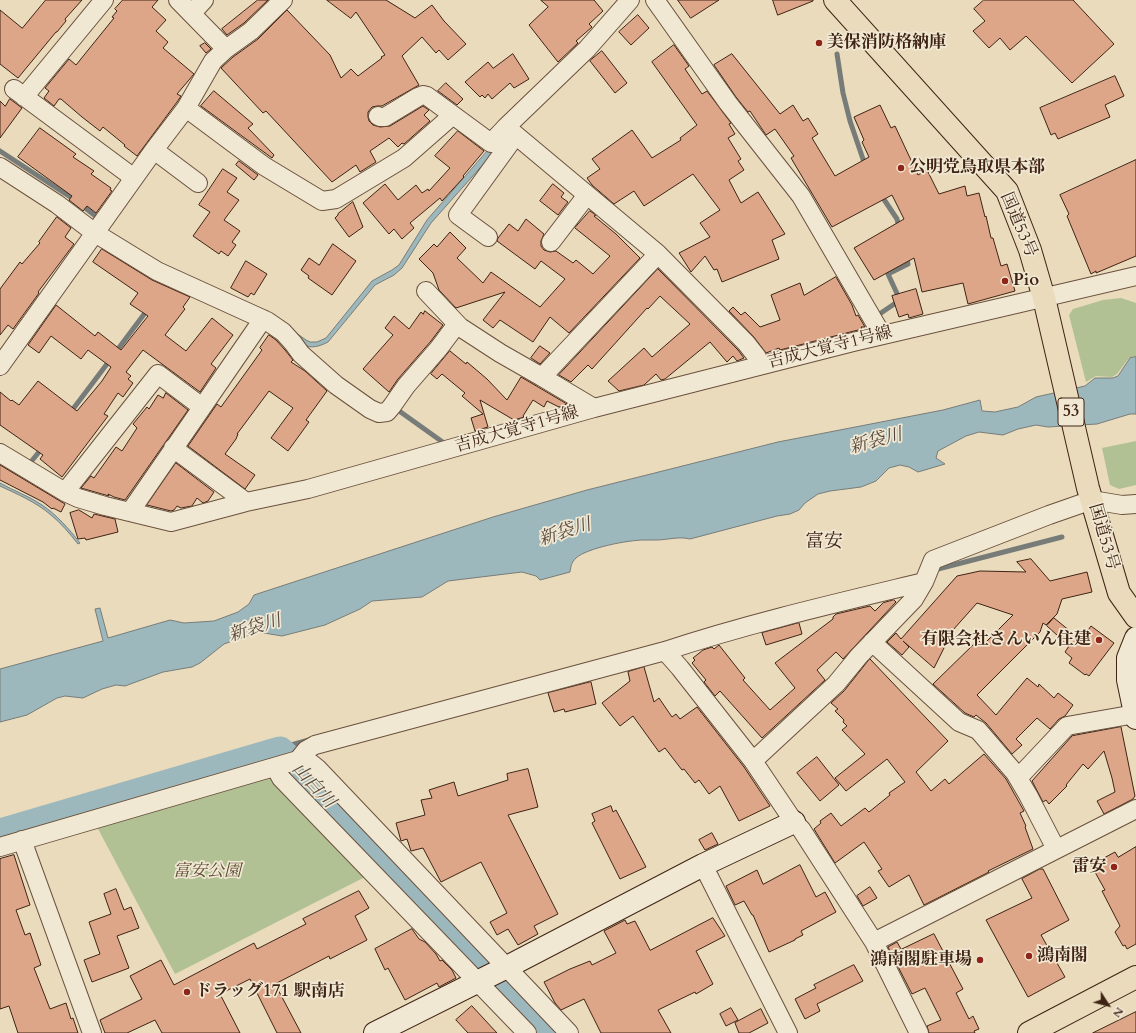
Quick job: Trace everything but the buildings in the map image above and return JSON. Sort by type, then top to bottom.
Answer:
[{"type":"main road","name":"国道53号","points":[[839,1],[1007,192],[1030,250],[1044,298],[1090,494],[1119,592],[1136,617]]},
{"type":"main road","points":[[1029,1033],[1136,977]]},
{"type":"street","points":[[104,0],[19,93],[134,178]]},
{"type":"street","points":[[178,0],[198,6],[226,49]]},
{"type":"street","points":[[0,366],[154,150],[186,108],[209,67],[226,49],[251,31],[283,0]]},
{"type":"street","points":[[488,237],[458,215],[511,131],[630,0]]},
{"type":"street","points":[[655,0],[728,103],[801,196],[882,335]]},
{"type":"street","points":[[378,116],[385,117],[423,95],[431,98],[491,143],[511,131]]},
{"type":"street","points":[[186,108],[264,166],[326,202],[336,199],[404,158],[454,115]]},
{"type":"street","points":[[511,131],[658,254],[746,343],[757,357],[759,366]]},
{"type":"street","points":[[154,150],[198,183]]},
{"type":"street","points":[[0,167],[57,204],[95,233],[157,271],[263,319],[283,332],[301,354],[336,385],[361,403],[379,412],[387,412],[406,386],[439,348],[457,324]]},
{"type":"street","points":[[551,242],[587,195]]},
{"type":"street","points":[[542,377],[658,254]]},
{"type":"street","name":"吉成大覚寺1号線","points":[[0,453],[65,492],[78,498],[171,522],[246,502],[308,489],[594,408],[882,335],[1136,276]]},
{"type":"street","points":[[426,291],[457,324],[500,353],[594,408]]},
{"type":"street","points":[[130,512],[263,319]]},
{"type":"street","points":[[65,492],[158,374],[202,407]]},
{"type":"street","points":[[173,448],[246,502]]},
{"type":"street","points":[[753,761],[836,684],[859,656],[914,599],[924,582],[933,560],[1049,514],[1090,494],[1122,505],[1136,504]]},
{"type":"street","points":[[0,847],[289,762],[314,745],[665,651],[726,631],[924,582]]},
{"type":"street","points":[[1018,778],[1067,726],[1136,716],[1128,680],[1128,658],[1136,638]]},
{"type":"street","points":[[872,642],[959,722],[978,730],[1018,778],[1056,849]]},
{"type":"street","points":[[665,651],[753,761],[794,822],[801,828],[874,942],[919,1033]]},
{"type":"street","points":[[289,762],[317,768],[492,974],[527,1033]]},
{"type":"street","points":[[289,762],[281,778],[492,974],[569,1033]]},
{"type":"street","points":[[874,942],[1136,809]]},
{"type":"street","points":[[375,1033],[703,865],[794,822]]},
{"type":"street","points":[[22,840],[92,1033]]},
{"type":"street","points":[[703,865],[788,1033]]},
{"type":"green space","points":[[1121,298],[1136,303],[1136,356],[1129,358],[1117,374],[1112,377],[1096,376],[1086,382],[1069,315],[1073,309],[1103,300]]},
{"type":"green space","points":[[1136,441],[1136,485],[1119,489],[1110,485],[1102,448]]},
{"type":"green space","name":"富安公園","points":[[266,777],[275,781],[367,876],[175,974],[96,825]]},
{"type":"water","points":[[491,147],[495,151],[431,223],[402,268],[394,275],[375,285],[328,342],[313,347],[303,345],[257,313],[230,303],[156,268],[100,233],[55,199],[24,181],[0,164],[0,158],[71,204],[97,225],[148,257],[274,317],[306,340],[310,342],[317,342],[326,338],[372,281],[399,265],[427,220]]},
{"type":"water","name":"新袋川","points":[[1136,357],[1136,414],[1130,414],[1097,424],[1048,427],[1036,425],[1018,429],[1003,435],[979,432],[966,436],[938,451],[936,458],[945,464],[918,472],[909,467],[900,465],[889,468],[876,481],[861,487],[818,494],[805,503],[799,510],[790,514],[777,516],[690,539],[637,540],[608,545],[581,554],[572,563],[570,572],[540,580],[536,576],[522,572],[448,581],[422,597],[372,601],[360,609],[325,625],[282,636],[258,632],[224,644],[200,663],[192,667],[163,672],[125,686],[116,685],[102,689],[83,698],[65,696],[57,698],[27,715],[0,722],[0,669],[103,641],[95,609],[100,608],[108,638],[170,620],[184,623],[214,621],[238,612],[249,604],[254,595],[493,517],[587,490],[778,442],[943,410],[980,400],[982,411],[995,412],[1018,407],[1036,397],[1085,386],[1095,378],[1113,378],[1118,376],[1130,358]]},
{"type":"water","points":[[0,483],[32,499],[53,513],[80,543],[78,544],[62,525],[45,510],[0,486]]},
{"type":"waterway","points":[[837,54],[843,93],[850,121],[865,165]]},
{"type":"waterway","points":[[0,151],[75,200],[98,218]]},
{"type":"waterway","points":[[881,195],[897,219],[899,228]]},
{"type":"waterway","points":[[881,313],[900,300],[888,274],[908,264],[906,255]]},
{"type":"waterway","points":[[115,353],[148,309]]},
{"type":"waterway","points":[[70,413],[110,360]]},
{"type":"waterway","points":[[395,408],[444,443]]},
{"type":"waterway","points":[[30,463],[43,447]]},
{"type":"waterway","points":[[934,570],[1062,537]]},
{"type":"waterway","points":[[280,751],[291,745],[309,740]]},
{"type":"waterway","name":"山白川","points":[[0,833],[280,751],[318,787],[320,793],[409,889],[422,898],[488,972],[547,1033]]},
{"type":"place","name":"美保消防格納庫","points":[[819,43]]},
{"type":"place","name":"公明党鳥取県本部","points":[[901,168]]},
{"type":"place","name":"Pio","points":[[1005,281]]},
{"type":"place","name":"有限会社さんいん住建","points":[[1099,640]]},
{"type":"place","name":"雷安","points":[[1114,867]]},
{"type":"place","name":"鴻南閣","points":[[1029,956]]},
{"type":"place","name":"鴻南閣駐車場","points":[[980,960]]},
{"type":"place","name":"ドラッグ171 駅南店","points":[[187,992]]},
{"type":"district","name":"富安","points":[[824,543]]}]
